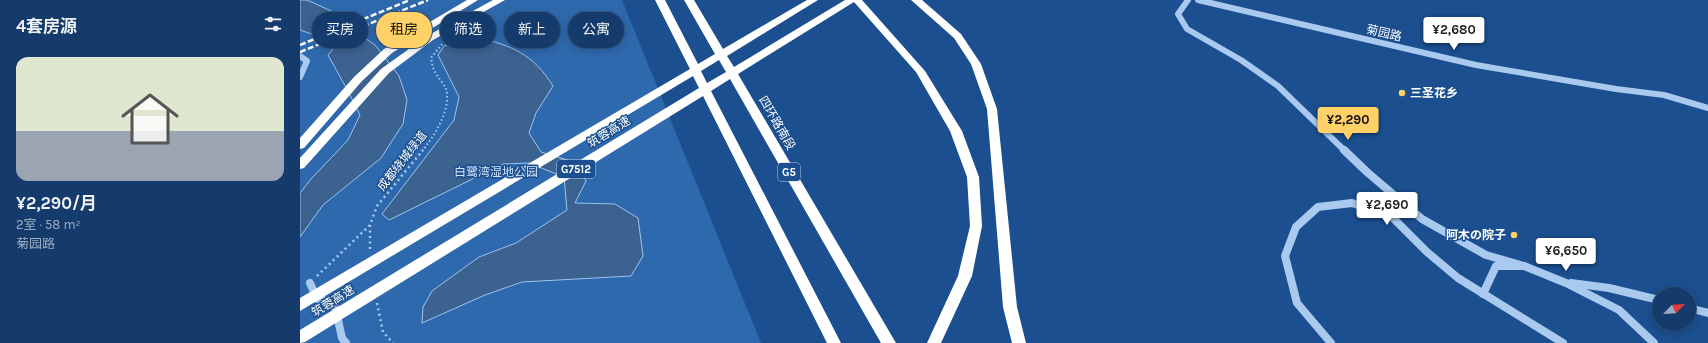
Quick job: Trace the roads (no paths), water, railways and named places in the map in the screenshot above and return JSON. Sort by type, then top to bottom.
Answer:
[{"type":"highway","points":[[300,145],[353,84],[388,51],[473,0]]},
{"type":"highway","points":[[300,165],[385,71],[430,38],[500,0]]},
{"type":"highway","points":[[660,0],[834,343]]},
{"type":"highway","name":"四环路南段","points":[[689,0],[888,343]]},
{"type":"highway","name":"筑蓉高速","points":[[300,305],[813,0]]},
{"type":"highway","name":"筑蓉高速","points":[[300,338],[851,0]]},
{"type":"highway","points":[[857,0],[920,71],[956,131],[973,177],[976,226],[965,276],[934,343]]},
{"type":"highway","points":[[916,0],[958,36],[976,64],[992,108],[1010,308],[1019,343]]},
{"type":"street","points":[[1188,0],[1178,14],[1187,29],[1241,60],[1278,86],[1367,172],[1422,220],[1486,255],[1524,266],[1566,283],[1619,310],[1654,343]]},
{"type":"street","name":"菊园路","points":[[1198,0],[1476,65],[1616,90],[1664,95],[1708,108]]},
{"type":"street","points":[[300,56],[307,61],[300,77]]},
{"type":"street","points":[[1332,343],[1297,303],[1285,256],[1296,227],[1318,207],[1352,203],[1391,216],[1427,252],[1458,278],[1563,343]]},
{"type":"street","points":[[1483,294],[1496,266],[1524,266]]},
{"type":"street","points":[[310,283],[317,299],[334,302],[342,338],[346,343]]},
{"type":"street","points":[[1566,283],[1610,288],[1652,298]]},
{"type":"street","points":[[1696,310],[1708,313]]},
{"type":"railway","points":[[300,45],[410,0]]},
{"type":"railway","points":[[300,52],[428,0]]},
{"type":"place","name":"三圣花乡","points":[[1402,93]]},
{"type":"place","name":"阿木の院子","points":[[1514,235]]},
{"type":"park label","name":"白鹭湾湿地公园","points":[[496,172]]}]
